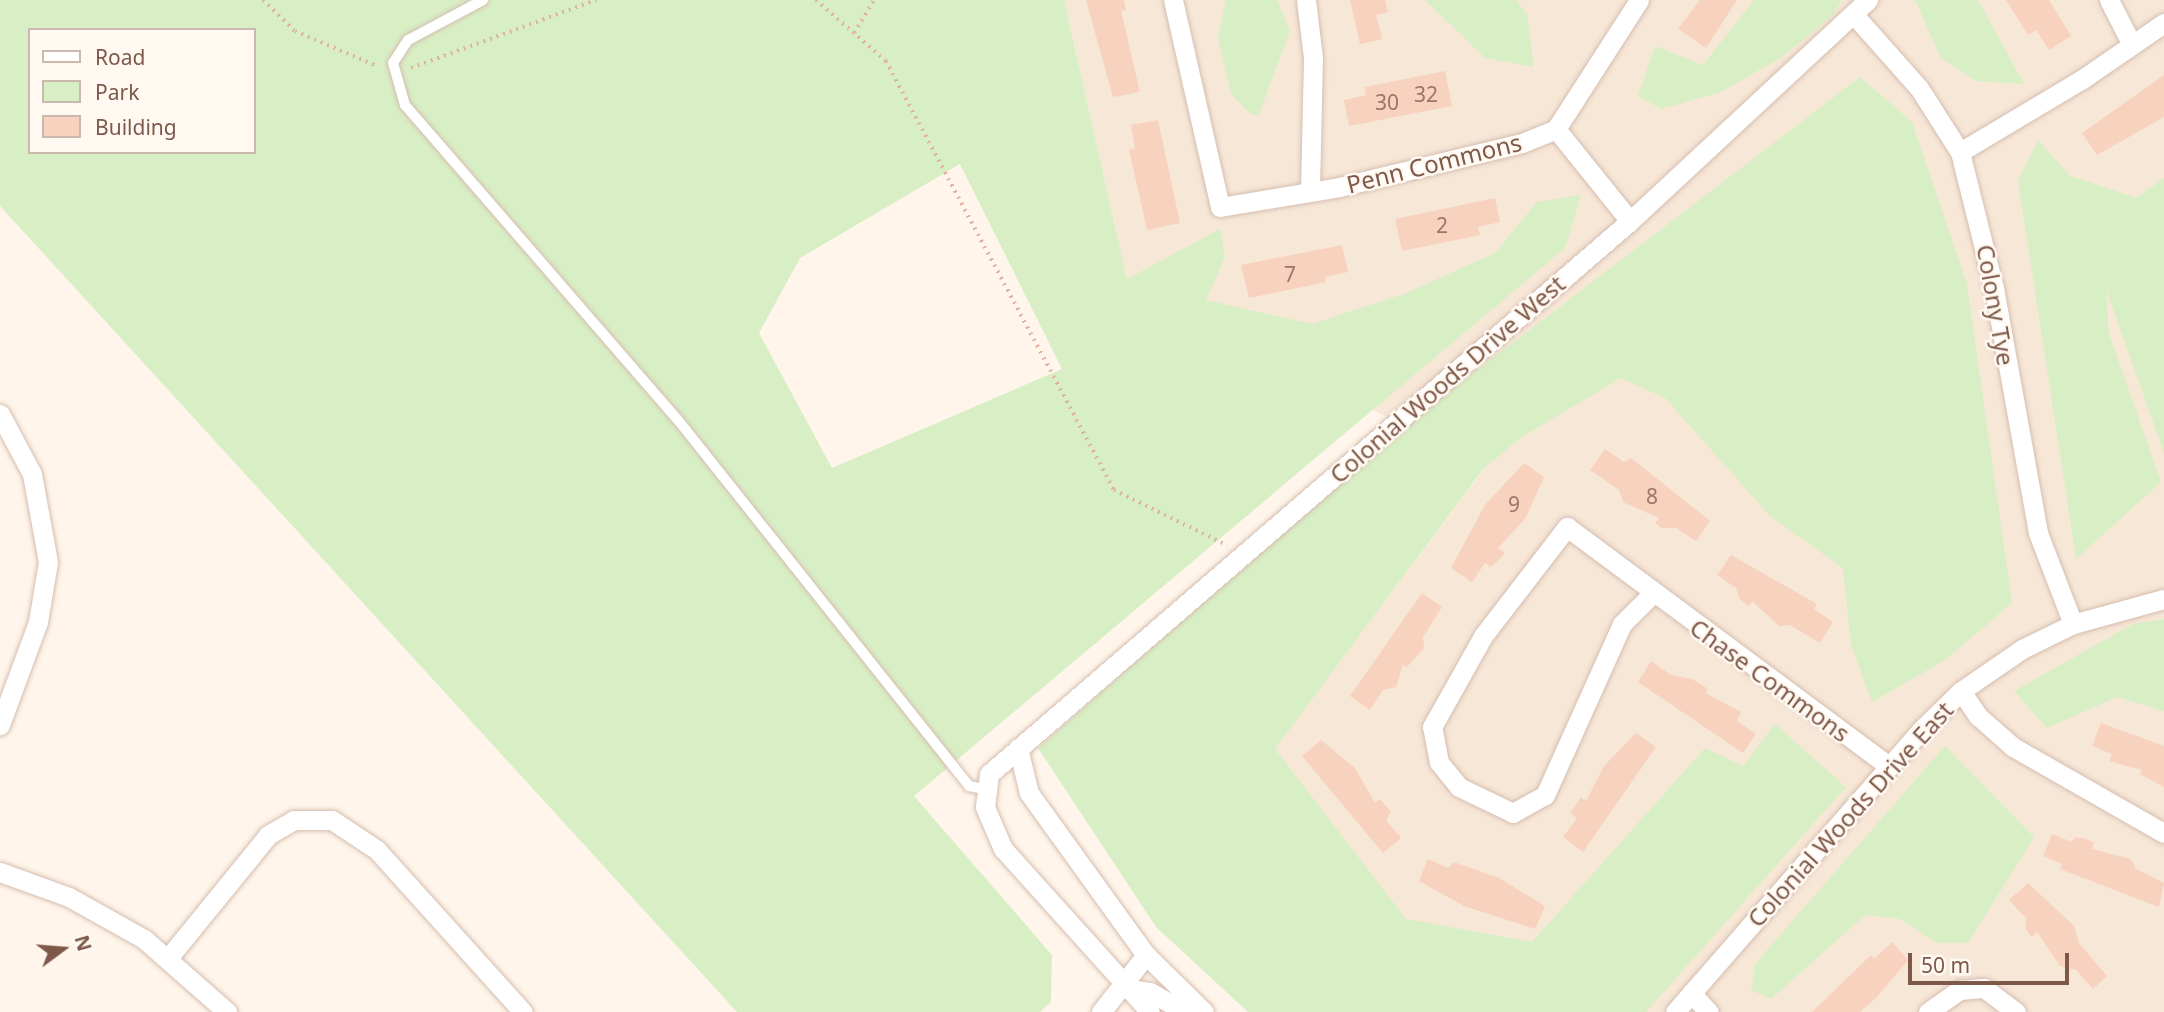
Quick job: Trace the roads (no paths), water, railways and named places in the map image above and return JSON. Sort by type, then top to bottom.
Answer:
[{"type":"street","name":"Penn Commons","points":[[1173,0],[1220,207],[1522,143],[1556,129]]},
{"type":"street","name":"Penn Commons","points":[[1306,0],[1313,58],[1310,189]]},
{"type":"street","points":[[1630,222],[1556,129],[1639,0]]},
{"type":"street","name":"Colonial Woods Drive West","points":[[984,789],[999,760],[1018,748],[1630,222],[1856,16],[1868,0]]},
{"type":"street","points":[[2109,0],[2131,43]]},
{"type":"street","name":"Colony Tye","points":[[1856,16],[1919,88],[1960,152],[1994,288],[2035,520],[2073,624]]},
{"type":"street","points":[[1960,152],[2081,80],[2131,43],[2164,23]]},
{"type":"street","points":[[0,414],[32,474],[48,562],[38,622],[0,725]]},
{"type":"street","name":"Chase Commons","points":[[1651,595],[1622,624],[1545,796],[1513,813],[1459,787],[1439,762],[1432,727],[1483,636],[1567,527],[1639,580],[1651,595],[1889,766]]},
{"type":"street","name":"Colonial Woods Drive East","points":[[1675,1012],[1889,766],[1961,691],[2022,649],[2073,624],[2164,599]]},
{"type":"street","points":[[1961,691],[1978,716],[2013,747],[2164,833]]},
{"type":"street","points":[[1018,748],[1019,769],[1029,793],[1146,955],[1204,1012]]},
{"type":"street","points":[[984,789],[991,827],[1003,849],[1124,988],[1150,1012]]},
{"type":"street","points":[[169,957],[268,835],[294,820],[332,820],[377,850],[523,1012]]},
{"type":"street","points":[[0,872],[69,897],[169,957],[227,1012]]},
{"type":"street","points":[[1101,1012],[1124,988],[1146,955]]},
{"type":"street","points":[[1124,988],[1150,992],[1186,1012]]},
{"type":"street","points":[[1928,1012],[1960,989],[1984,988],[2016,1012]]},
{"type":"street","points":[[1691,993],[1709,1012]]},
{"type":"lane","points":[[483,0],[408,40],[393,63],[405,105],[678,420],[969,786],[984,789]]}]
